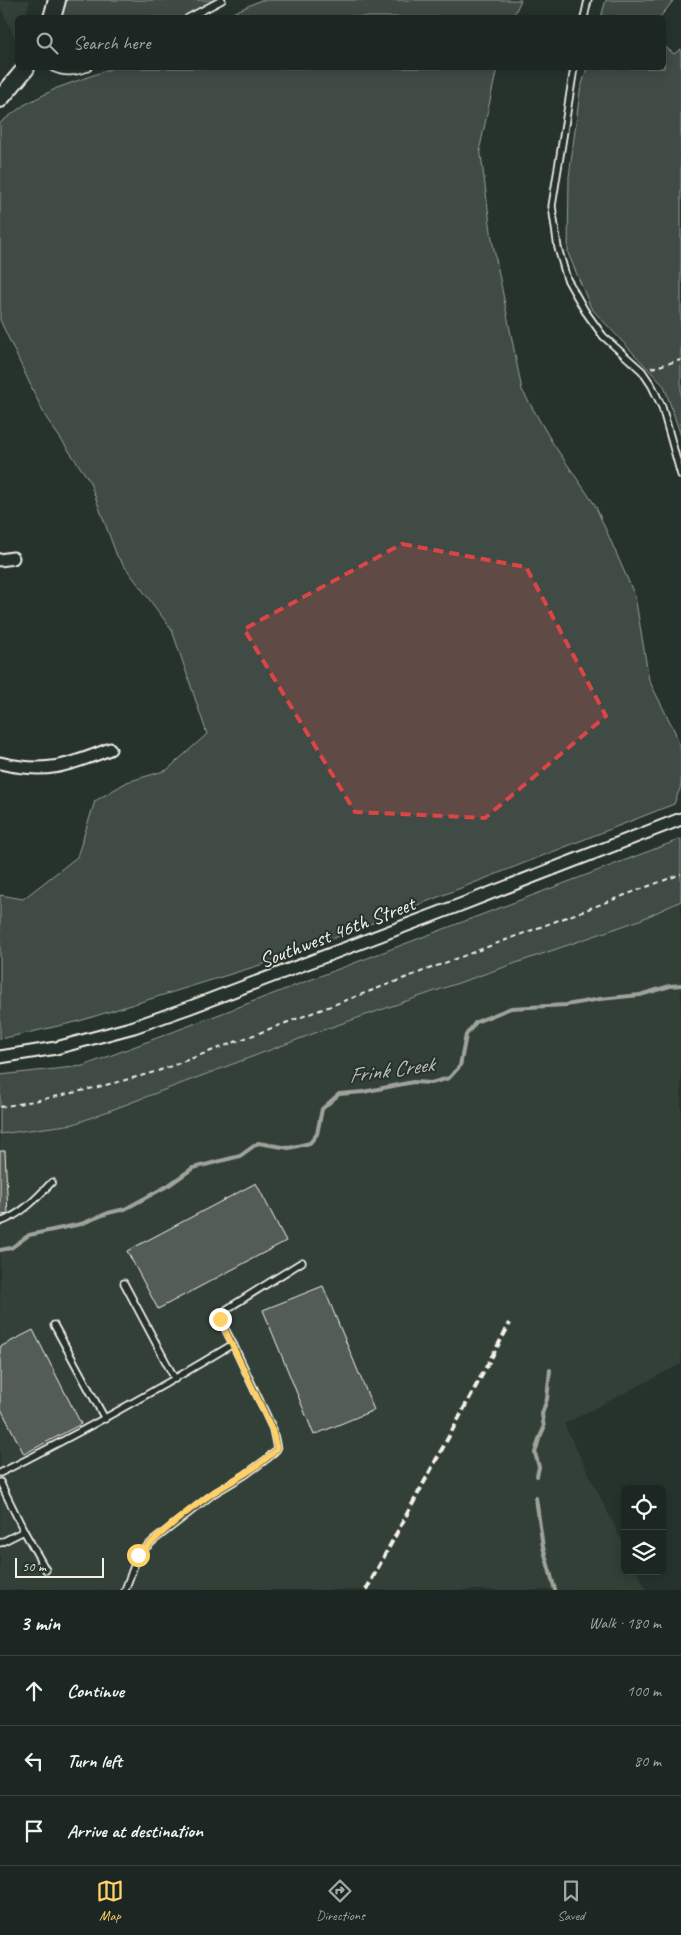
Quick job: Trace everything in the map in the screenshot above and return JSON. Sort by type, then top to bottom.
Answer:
[{"type":"main road","points":[[53,15],[57,0]]},
{"type":"main road","points":[[0,99],[24,70]]},
{"type":"street","points":[[0,560],[14,558]]},
{"type":"street","points":[[0,763],[32,769],[60,767],[73,764],[110,749]]},
{"type":"street","name":"Southwest 46th Street","points":[[0,1057],[56,1048],[134,1027],[460,905],[681,819]]},
{"type":"lane","points":[[194,15],[222,0]]},
{"type":"lane","points":[[585,15],[588,0]]},
{"type":"lane","points":[[58,70],[74,72],[81,70]]},
{"type":"lane","points":[[574,70],[552,206],[558,248],[567,279],[585,311],[603,336],[642,371],[652,386],[662,407],[681,475]]},
{"type":"lane","points":[[0,1222],[14,1217],[28,1207],[52,1182]]},
{"type":"lane","points":[[125,1590],[138,1555],[213,1494],[245,1475],[277,1449],[272,1429],[220,1319],[227,1309],[302,1262]]},
{"type":"lane","points":[[124,1283],[175,1379]]},
{"type":"lane","points":[[54,1325],[105,1419]]},
{"type":"lane","points":[[0,1473],[105,1419],[233,1344]]},
{"type":"lane","points":[[0,1482],[46,1570]]},
{"type":"lane","points":[[0,1543],[24,1531]]},
{"type":"path","points":[[642,371],[681,360]]},
{"type":"path","points":[[0,1107],[80,1091],[158,1070],[681,874]]},
{"type":"highlighted area","points":[[402,544],[526,567],[606,716],[485,818],[355,812],[244,629]]},
{"type":"shaded area","points":[[0,0],[30,0],[26,15],[15,15],[15,39],[0,6]]},
{"type":"shaded area","points":[[57,0],[222,0],[192,15],[53,15]]},
{"type":"shaded area","points":[[261,0],[521,0],[514,15],[228,15]]},
{"type":"shaded area","points":[[606,0],[674,0],[662,15],[602,15]]},
{"type":"shaded area","points":[[666,48],[674,54],[681,49],[681,436],[664,386],[591,308],[568,253],[569,177],[580,91],[586,70],[666,70]]},
{"type":"shaded area","points":[[107,70],[497,70],[480,147],[492,239],[522,390],[552,442],[595,505],[635,596],[649,680],[675,732],[681,751],[681,786],[674,804],[286,957],[76,1022],[0,1039],[0,895],[23,899],[77,857],[95,801],[127,782],[167,770],[207,734],[172,630],[117,556],[89,480],[45,416],[0,320],[0,123],[24,105],[57,88]]},
{"type":"shaded area","points":[[681,839],[681,901],[640,920],[323,1030],[74,1124],[0,1134],[0,1075],[83,1066]]},
{"type":"shaded area","points":[[681,901],[681,1364],[564,1424],[621,1539],[621,1575],[639,1575],[646,1590],[0,1590],[0,1134],[74,1124],[323,1030],[640,920]]},
{"type":"building","points":[[0,1151],[5,1151],[8,1214],[0,1215]]},
{"type":"building","points":[[256,1183],[286,1241],[158,1309],[127,1251]]},
{"type":"building","points":[[323,1286],[374,1410],[314,1435],[263,1310]]},
{"type":"building","points":[[33,1330],[81,1424],[24,1454],[0,1407],[0,1347]]},
{"type":"waterway","name":"Frink Creek","points":[[0,1250],[11,1248],[29,1235],[81,1224],[108,1213],[125,1209],[169,1185],[193,1168],[240,1156],[258,1143],[289,1148],[310,1143],[317,1134],[322,1109],[339,1094],[363,1092],[413,1082],[431,1083],[449,1078],[460,1066],[466,1035],[476,1022],[511,1008],[566,1005],[640,995],[670,986],[681,985]]},
{"type":"waterway","points":[[537,1476],[539,1467],[535,1453],[544,1428],[542,1414],[547,1399],[550,1370]]},
{"type":"waterway","points":[[536,1498],[543,1547],[555,1590]]},
{"type":"railway","points":[[366,1590],[510,1323]]},
{"type":"route","points":[[138,1555],[213,1494],[245,1475],[277,1449],[272,1429],[220,1319]]}]
